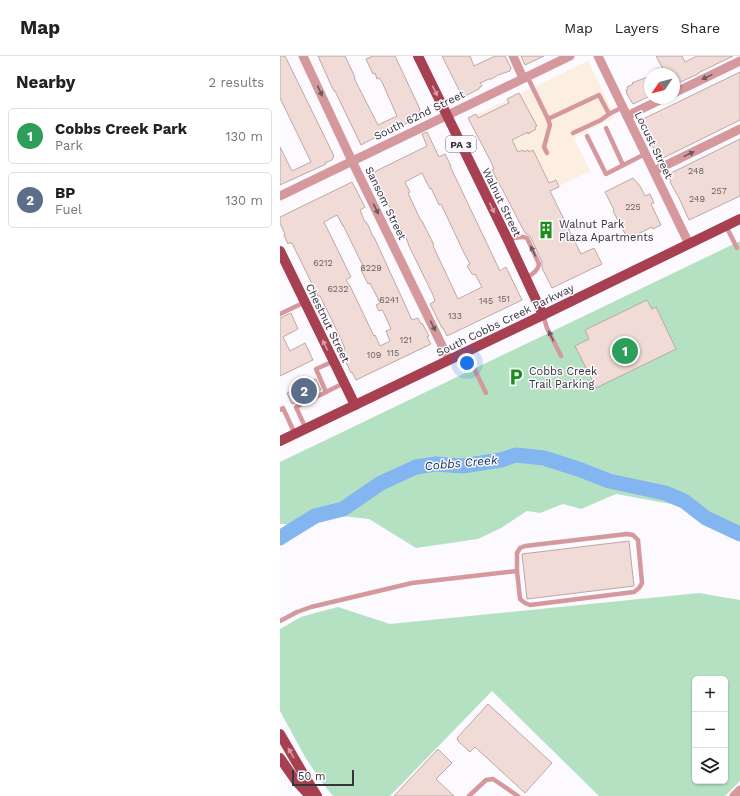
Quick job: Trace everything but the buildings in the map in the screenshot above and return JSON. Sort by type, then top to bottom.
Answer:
[{"type":"main road","name":"Walnut Street","points":[[418,56],[543,315]]},
{"type":"main road","name":"South Cobbs Creek Parkway","points":[[280,441],[740,219]]},
{"type":"main road","name":"Chestnut Street","points":[[280,251],[355,405]]},
{"type":"main road","points":[[280,734],[304,777],[310,796]]},
{"type":"main road","points":[[280,758],[292,776],[310,796]]},
{"type":"street","name":"Sansom Street","points":[[303,56],[352,161],[449,360]]},
{"type":"street","points":[[513,56],[525,77]]},
{"type":"street","name":"South 62nd Street","points":[[280,196],[570,56]]},
{"type":"street","name":"Locust Street","points":[[598,56],[689,244]]},
{"type":"street","points":[[680,90],[740,61]]},
{"type":"street","points":[[625,112],[647,104]]},
{"type":"street","points":[[654,171],[740,129]]},
{"type":"street","points":[[734,796],[740,790]]},
{"type":"lane","points":[[525,77],[550,125],[544,147],[547,153]]},
{"type":"lane","points":[[548,119],[599,95],[609,114]]},
{"type":"lane","points":[[573,133],[601,120],[609,114],[625,112]]},
{"type":"lane","points":[[606,128],[623,165]]},
{"type":"lane","points":[[587,136],[606,174],[645,154]]},
{"type":"lane","points":[[726,226],[737,248]]},
{"type":"lane","points":[[508,240],[524,236],[527,238],[539,264],[539,268],[526,278]]},
{"type":"lane","points":[[280,314],[305,302]]},
{"type":"lane","points":[[543,315],[547,328],[561,356]]},
{"type":"lane","points":[[466,352],[486,393]]},
{"type":"lane","points":[[326,392],[316,369],[334,361]]},
{"type":"lane","points":[[306,429],[296,407],[344,383]]},
{"type":"lane","points":[[280,410],[283,408],[295,434]]},
{"type":"lane","points":[[627,534],[633,535],[638,540],[642,583],[634,592],[530,605],[520,599],[517,571],[516,553],[520,548],[525,546],[627,534]]},
{"type":"lane","points":[[280,621],[297,612],[311,607],[412,583],[517,571]]},
{"type":"lane","points":[[469,796],[486,780],[493,779],[518,796]]},
{"type":"shaded area","points":[[588,61],[615,117],[574,138],[590,171],[514,208],[470,118]]},
{"type":"green space","points":[[740,241],[740,536],[682,506],[616,494],[581,509],[563,504],[540,513],[527,511],[501,528],[478,539],[416,548],[369,519],[332,515],[302,524],[280,524],[280,462]]},
{"type":"green space","points":[[699,593],[740,600],[740,781],[725,796],[599,796],[492,691],[390,796],[333,796],[305,757],[280,711],[280,629],[301,617],[338,607],[390,624]]},
{"type":"waterway","name":"Cobbs Creek","points":[[280,538],[315,516],[343,509],[381,483],[416,467],[436,464],[462,466],[501,460],[516,455],[544,458],[609,481],[665,493],[684,501],[706,518],[740,534]]},
{"type":"place","name":"Walnut Park Plaza Apartments","points":[[546,230]]},
{"type":"place","name":"Cobbs Creek Park","points":[[625,351]]},
{"type":"place","name":"Cobbs Creek Trail Parking","points":[[516,377]]},
{"type":"place","name":"BP","points":[[304,391]]}]
